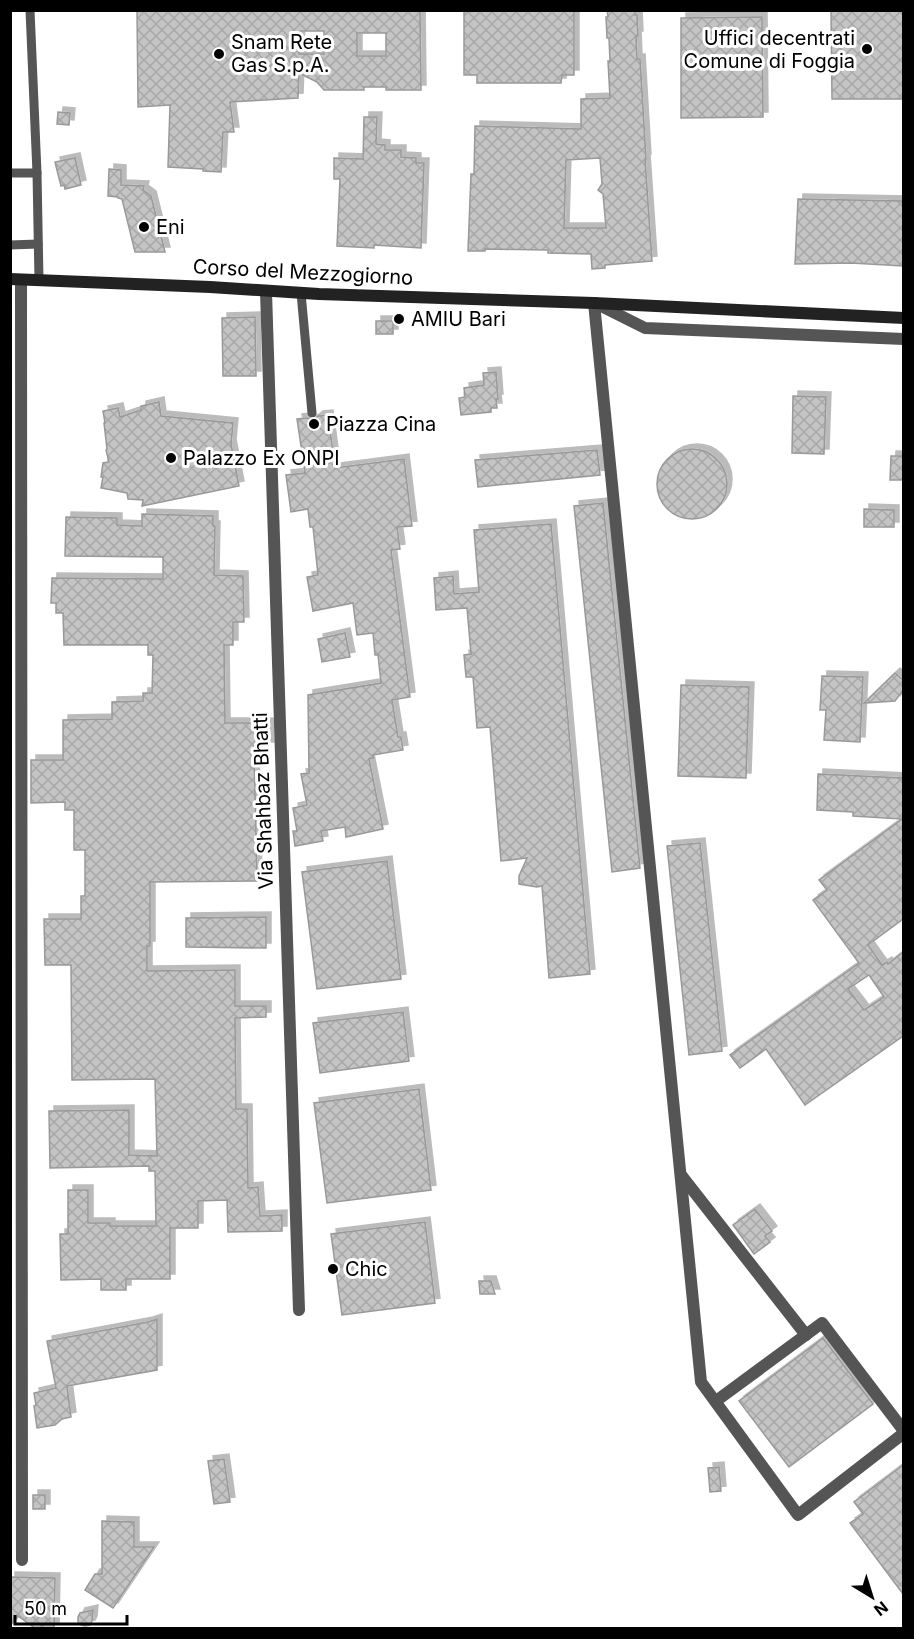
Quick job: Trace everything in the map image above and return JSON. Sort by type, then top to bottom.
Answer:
[{"type":"main road","name":"Corso del Mezzogiorno","points":[[16,280],[903,318]]},
{"type":"street","points":[[16,280],[22,1560]]},
{"type":"street","name":"Via Shahbaz Bhatti","points":[[266,291],[299,1310]]},
{"type":"street","points":[[594,303],[701,1382],[798,1515],[903,1432],[822,1323],[716,1401]]},
{"type":"street","name":"Corso del Mezzogiorno","points":[[594,303],[645,328],[902,339]]},
{"type":"street","points":[[680,1175],[806,1335]]},
{"type":"lane","points":[[30,10],[39,280]]},
{"type":"lane","points":[[10,173],[37,173]]},
{"type":"lane","points":[[10,245],[38,244]]},
{"type":"lane","points":[[301,293],[312,413]]},
{"type":"building","points":[[137,10],[420,10],[421,90],[386,90],[386,87],[364,87],[364,90],[324,90],[317,82],[299,73],[298,98],[230,102],[234,132],[223,132],[221,172],[168,167],[170,105],[138,107]],"holes":[[[300,31],[324,31],[324,54],[299,54]],[[357,33],[386,33],[386,56],[357,56]]]},
{"type":"building","points":[[464,10],[574,10],[574,75],[562,75],[561,83],[477,83],[477,75],[464,75]]},
{"type":"building","points":[[607,10],[635,10],[635,15],[637,15],[637,59],[640,59],[652,261],[605,265],[605,268],[592,269],[591,254],[548,253],[548,250],[468,251],[475,126],[581,129],[581,99],[610,98],[609,38],[607,38],[606,17],[608,17]],"holes":[[[600,158],[602,184],[598,190],[603,194],[606,228],[564,228],[566,160]]]},
{"type":"building","name":"Uffici decentrati Comune di Foggia","points":[[831,10],[903,10],[903,99],[832,99]]},
{"type":"building","points":[[762,17],[763,117],[681,118],[681,18]]},
{"type":"building","points":[[58,112],[70,113],[69,125],[57,124]]},
{"type":"building","points":[[364,117],[377,117],[376,144],[385,145],[385,150],[401,150],[401,157],[416,158],[416,163],[424,163],[421,248],[374,245],[374,248],[337,246],[340,179],[334,179],[334,158],[363,159]]},
{"type":"building","points":[[75,158],[81,185],[65,189],[64,185],[61,186],[55,162]]},
{"type":"building","points":[[109,169],[121,170],[121,185],[144,186],[143,190],[151,196],[165,252],[135,252],[122,199],[108,196]]},
{"type":"building","points":[[798,199],[903,201],[903,266],[851,263],[795,264]]},
{"type":"building","points":[[255,317],[256,376],[223,376],[222,318]]},
{"type":"building","points":[[376,321],[393,321],[393,334],[376,334]]},
{"type":"building","points":[[496,372],[497,408],[491,408],[491,412],[461,415],[459,398],[465,397],[464,388],[484,385],[483,373]]},
{"type":"building","points":[[793,396],[826,397],[824,454],[792,453]]},
{"type":"building","name":"Palazzo Ex ONPI","points":[[159,402],[161,416],[233,423],[231,444],[239,486],[142,506],[143,500],[128,499],[127,493],[101,488],[103,463],[109,462],[103,411],[118,408],[120,417],[141,410],[141,406]]},
{"type":"building","points":[[328,415],[335,468],[404,459],[412,526],[397,527],[400,549],[391,550],[410,697],[392,700],[398,737],[401,737],[403,750],[373,755],[374,758],[369,759],[383,829],[346,837],[345,827],[321,831],[323,841],[295,846],[293,831],[297,831],[293,808],[307,805],[301,774],[309,773],[308,695],[381,683],[373,633],[357,635],[353,603],[313,611],[307,577],[318,575],[313,527],[310,527],[308,509],[291,512],[286,475],[305,473],[297,419],[313,420],[318,416]]},
{"type":"building","points":[[692,449],[705,452],[717,459],[724,471],[727,484],[724,497],[717,509],[705,516],[692,519],[679,516],[667,509],[660,497],[657,484],[660,471],[667,459],[679,452]]},
{"type":"building","points":[[597,450],[600,475],[478,487],[475,460]]},
{"type":"building","points":[[891,456],[903,456],[903,480],[890,480]]},
{"type":"building","points":[[603,503],[640,868],[612,872],[574,506]]},
{"type":"building","points":[[864,509],[894,510],[894,527],[864,527]]},
{"type":"building","points":[[142,514],[213,516],[213,526],[215,526],[214,575],[243,576],[244,622],[233,622],[233,645],[224,645],[225,723],[268,723],[269,747],[254,747],[257,881],[150,882],[150,946],[147,946],[147,971],[235,970],[235,1006],[266,1006],[266,1017],[235,1018],[236,1109],[247,1109],[248,1188],[258,1187],[260,1216],[282,1215],[282,1231],[228,1232],[227,1200],[198,1201],[198,1228],[170,1228],[170,1279],[126,1279],[126,1290],[101,1290],[101,1279],[61,1280],[60,1234],[68,1234],[68,1190],[88,1190],[88,1223],[110,1223],[110,1226],[156,1226],[155,1171],[149,1171],[149,1166],[50,1168],[49,1111],[129,1110],[129,1155],[157,1156],[155,1079],[72,1080],[71,965],[45,965],[44,919],[81,919],[81,896],[85,896],[85,850],[74,850],[74,810],[65,810],[65,802],[31,803],[31,760],[63,760],[63,720],[112,719],[112,702],[143,701],[143,693],[152,693],[153,655],[148,655],[148,645],[64,645],[63,613],[56,613],[56,603],[51,603],[52,578],[163,579],[163,557],[65,556],[66,517],[117,518],[117,525],[142,526]]},
{"type":"building","points":[[551,524],[590,974],[549,978],[542,886],[519,884],[519,876],[527,858],[501,861],[490,727],[477,728],[473,677],[466,677],[464,655],[471,654],[467,608],[436,610],[434,578],[453,576],[454,594],[479,592],[474,530]]},
{"type":"building","points":[[345,633],[350,657],[322,662],[318,639]]},
{"type":"building","points":[[895,673],[903,680],[903,690],[895,701],[864,703]]},
{"type":"building","points":[[822,676],[863,677],[860,742],[824,740],[826,710],[820,710]]},
{"type":"building","points":[[681,685],[749,687],[746,778],[678,776]]},
{"type":"building","points":[[818,774],[903,778],[903,919],[868,945],[882,965],[887,962],[888,964],[903,952],[903,1036],[805,1105],[766,1049],[740,1068],[730,1055],[859,963],[813,900],[827,890],[819,880],[902,819],[853,816],[853,812],[817,810]],"holes":[[[869,975],[884,997],[864,1010],[848,989]]]},
{"type":"building","points":[[700,843],[722,1051],[689,1055],[667,846]]},
{"type":"building","points":[[387,861],[401,979],[317,989],[302,872]]},
{"type":"building","points":[[266,917],[266,948],[186,947],[186,918]]},
{"type":"building","points":[[403,1012],[409,1061],[320,1073],[313,1023]]},
{"type":"building","points":[[419,1089],[431,1190],[327,1203],[314,1103]]},
{"type":"building","points":[[755,1209],[772,1231],[765,1236],[770,1242],[754,1254],[733,1225]]},
{"type":"building","points":[[425,1222],[435,1303],[342,1315],[331,1234]]},
{"type":"building","points":[[479,1281],[491,1281],[495,1294],[480,1294]]},
{"type":"building","points":[[157,1319],[157,1370],[67,1386],[71,1417],[62,1419],[55,1425],[37,1428],[34,1393],[56,1388],[47,1341]]},
{"type":"building","points":[[823,1338],[873,1404],[789,1467],[739,1401]]},
{"type":"building","points":[[224,1459],[230,1502],[214,1504],[208,1461]]},
{"type":"building","points":[[903,1465],[903,1594],[850,1523],[863,1514],[854,1502]]},
{"type":"building","points":[[719,1467],[721,1491],[710,1492],[708,1468]]},
{"type":"building","points":[[33,1495],[45,1495],[45,1509],[33,1509]]},
{"type":"building","points":[[102,1521],[134,1522],[134,1547],[154,1547],[113,1608],[85,1590],[95,1574],[102,1574]]},
{"type":"building","points":[[10,1577],[55,1578],[54,1629],[36,1629],[18,1616],[10,1626]]},
{"type":"building","points":[[93,1610],[90,1625],[81,1625],[78,1622],[80,1613]]},
{"type":"place","name":"Uffici decentrati Comune di Foggia","points":[[867,49]]},
{"type":"place","name":"Snam Rete Gas S.p.A.","points":[[219,54]]},
{"type":"place","name":"Eni","points":[[144,227]]},
{"type":"place","name":"AMIU Bari","points":[[399,319]]},
{"type":"place","name":"Piazza Cina","points":[[314,424]]},
{"type":"place","name":"Palazzo Ex ONPI","points":[[171,458]]},
{"type":"place","name":"Chic","points":[[333,1269]]}]
